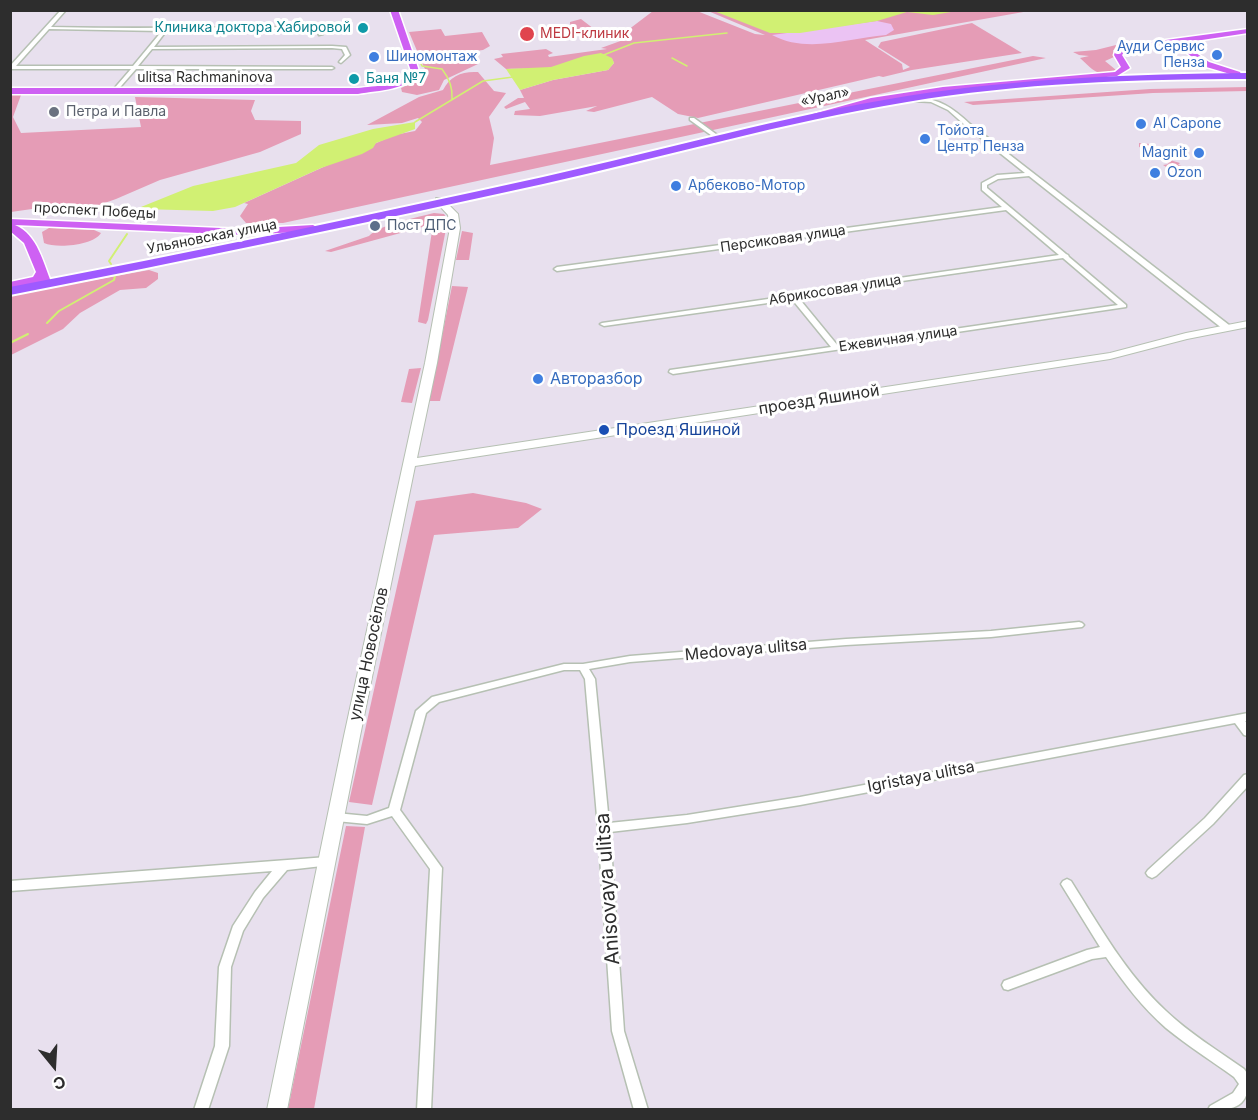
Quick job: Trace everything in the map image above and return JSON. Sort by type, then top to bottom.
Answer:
[{"type":"highway","name":"«Урал»","points":[[417,207],[892,102],[992,88],[1091,80],[1216,72],[1248,75]]},
{"type":"highway","name":"«Урал»","points":[[441,202],[717,136],[912,96],[1018,83],[1108,76],[1216,72],[1248,75]]},
{"type":"highway","name":"Ульяновская улица","points":[[222,249],[417,207]]},
{"type":"highway","name":"Ульяновская улица","points":[[10,288],[44,279],[222,249],[417,207]]},
{"type":"main road","name":"ulitsa Rachmaninova","points":[[10,91],[358,91],[399,84],[411,78],[416,71],[394,10]]},
{"type":"main road","points":[[817,114],[880,100],[951,89],[1117,74],[1126,68],[1118,55],[1121,50],[1248,31]]},
{"type":"main road","points":[[1183,39],[1178,42],[1181,46],[1216,72]]},
{"type":"main road","points":[[26,238],[27,231],[31,227],[45,224]]},
{"type":"main road","name":"проспект Победы","points":[[10,225],[45,224],[259,233],[316,228]]},
{"type":"main road","name":"проспект Победы","points":[[10,225],[26,238],[44,279]]},
{"type":"main road","name":"проспект Победы","points":[[178,230],[223,237],[227,242],[222,249]]},
{"type":"street","points":[[11,68],[64,10]]},
{"type":"street","points":[[47,28],[165,30],[306,28],[319,30],[321,34]]},
{"type":"street","points":[[115,91],[165,30]]},
{"type":"street","points":[[151,48],[344,48],[348,55],[341,62]]},
{"type":"street","points":[[11,68],[332,68]]},
{"type":"street","points":[[947,105],[946,99],[950,96],[992,88]]},
{"type":"street","points":[[892,102],[926,99],[947,105],[968,124],[1227,327]]},
{"type":"street","points":[[692,119],[717,136]]},
{"type":"street","points":[[1032,174],[997,177],[984,184],[984,189],[1066,256]]},
{"type":"street","name":"улица Новосёлов","points":[[277,1110],[410,463],[455,228],[454,216],[441,202]]},
{"type":"street","name":"Персиковая улица","points":[[557,269],[1008,208]]},
{"type":"street","name":"Абрикосовая улица","points":[[604,324],[775,300],[792,294],[1066,256]]},
{"type":"street","name":"Ежевичная улица","points":[[673,372],[1124,306],[1066,256]]},
{"type":"street","points":[[792,294],[836,348]]},
{"type":"street","name":"проезд Яшиной","points":[[410,463],[1110,356],[1227,327],[1248,324]]},
{"type":"street","name":"Medovaya ulitsa","points":[[394,811],[421,711],[436,699],[564,667],[583,667],[630,659],[858,641],[991,634],[1079,625]]},
{"type":"street","name":"Anisovaya ulitsa","points":[[583,667],[590,679],[604,828],[618,1031],[641,1110]]},
{"type":"street","name":"Igristaya ulitsa","points":[[604,828],[687,819],[800,801],[1242,718],[1248,732]]},
{"type":"street","points":[[1152,873],[1209,821],[1248,778]]},
{"type":"street","points":[[336,817],[367,820],[394,811],[436,868],[424,1110]]},
{"type":"street","points":[[11,888],[327,862]]},
{"type":"street","points":[[201,1110],[222,1046],[225,967],[237,930],[259,895],[284,865]]},
{"type":"street","points":[[1067,884],[1110,951],[1161,1016],[1239,1073],[1247,1083],[1238,1096],[1215,1110]]},
{"type":"street","points":[[1008,985],[1091,954],[1110,951]]},
{"type":"shaded area","points":[[653,11],[697,11],[755,34],[765,35],[708,11],[1029,11],[865,40],[902,64],[903,70],[910,67],[878,47],[881,42],[972,23],[1022,53],[879,76],[698,118],[678,114],[652,97],[594,112],[586,111],[597,106],[540,116],[514,115],[515,111],[530,109],[525,102],[506,109],[504,107],[518,98],[524,98],[520,90],[553,80],[608,70],[614,63],[612,59],[597,56],[547,68],[506,69],[494,59],[503,57],[501,54],[546,49],[553,53],[548,55],[549,57],[607,49],[601,48],[626,39],[628,30]]},
{"type":"shaded area","points":[[714,11],[957,11],[933,15],[907,12],[877,21],[800,33],[770,33]]},
{"type":"shaded area","points":[[581,19],[594,29],[597,36],[586,37],[570,31],[570,22]]},
{"type":"shaded area","points":[[441,29],[445,36],[482,32],[490,46],[483,50],[420,58],[409,32]]},
{"type":"shaded area","points":[[1116,45],[1128,46],[1113,50],[1114,57],[1105,61],[1116,70],[1109,72],[1096,72],[1080,58],[1089,56],[1073,52],[1096,50]]},
{"type":"shaded area","points":[[601,53],[612,58],[614,63],[608,70],[553,80],[520,90],[506,69],[551,67]]},
{"type":"shaded area","points":[[1033,56],[1046,58],[283,223],[246,223],[240,216],[248,204],[244,203],[394,135],[415,131],[422,122],[418,118],[402,123],[367,125],[419,97],[443,90],[457,75],[467,72],[478,72],[494,91],[506,93],[489,117],[494,138],[490,165]]},
{"type":"shaded area","points":[[473,59],[478,64],[444,80],[439,90],[417,95],[402,92],[401,88],[423,78],[426,71],[422,63]]},
{"type":"shaded area","points":[[1247,87],[1247,91],[1153,93],[973,105],[964,102],[1150,89]]},
{"type":"shaded area","points":[[11,94],[21,95],[13,117],[21,133],[141,127],[135,97],[255,100],[251,111],[255,120],[301,121],[301,134],[260,152],[160,180],[76,213],[54,212],[39,208],[11,212]]},
{"type":"shaded area","points":[[415,122],[415,129],[376,143],[373,148],[362,154],[321,168],[235,207],[213,211],[141,209],[141,207],[193,186],[296,163],[319,145],[373,129]]},
{"type":"shaded area","points":[[1139,143],[1150,144],[1156,148],[1150,150],[1168,155],[1163,158],[1189,168],[1171,170],[1163,165],[1169,164],[1161,159],[1144,155],[1143,153],[1148,149],[1139,147]]},
{"type":"shaded area","points":[[434,213],[444,214],[448,220],[331,252],[325,251],[369,236],[390,225]]},
{"type":"shaded area","points":[[49,228],[94,230],[101,233],[83,243],[57,246],[44,243],[42,232]]},
{"type":"shaded area","points":[[435,228],[446,229],[426,324],[418,322],[432,231]]},
{"type":"shaded area","points":[[462,231],[473,233],[469,260],[456,260]]},
{"type":"shaded area","points":[[149,270],[158,273],[158,279],[146,288],[120,290],[80,313],[63,329],[11,355],[11,295]]},
{"type":"shaded area","points":[[452,286],[468,287],[440,401],[429,401]]},
{"type":"shaded area","points":[[421,368],[412,403],[401,402],[409,369]]},
{"type":"shaded area","points":[[473,493],[526,503],[542,509],[518,528],[434,535],[372,805],[349,802],[416,501]]},
{"type":"shaded area","points":[[346,826],[365,827],[314,1109],[288,1109]]},
{"type":"sand","points":[[877,21],[891,24],[894,30],[886,35],[814,44],[785,41],[772,35]]},
{"type":"waterway","points":[[601,56],[634,43],[727,33]]},
{"type":"waterway","points":[[672,58],[687,66]]},
{"type":"waterway","points":[[420,62],[422,66],[442,69],[450,83],[452,99]]},
{"type":"waterway","points":[[415,122],[483,81],[513,77]]},
{"type":"waterway","points":[[131,216],[141,209]]},
{"type":"waterway","points":[[111,264],[109,261],[127,234]]},
{"type":"waterway","points":[[47,323],[59,311],[114,280],[115,276]]},
{"type":"waterway","points":[[10,343],[28,334]]},
{"type":"place","name":"Клиника доктора Хабировой","points":[[363,28]]},
{"type":"place","name":"MEDI-клиник","points":[[527,34]]},
{"type":"place","name":"Ауди Сервис Пенза","points":[[1217,55]]},
{"type":"place","name":"Шиномонтаж","points":[[374,57]]},
{"type":"place","name":"Баня №7","points":[[354,79]]},
{"type":"place","name":"Петра и Павла","points":[[54,112]]},
{"type":"place","name":"Al Capone","points":[[1141,124]]},
{"type":"place","name":"Тойота Центр Пенза","points":[[925,139]]},
{"type":"place","name":"Magnit","points":[[1199,153]]},
{"type":"place","name":"Ozon","points":[[1155,173]]},
{"type":"place","name":"Арбеково-Мотор","points":[[676,186]]},
{"type":"place","name":"Пост ДПС","points":[[375,226]]},
{"type":"place","name":"Авторазбор","points":[[538,379]]},
{"type":"place","name":"Проезд Яшиной","points":[[604,430]]}]
